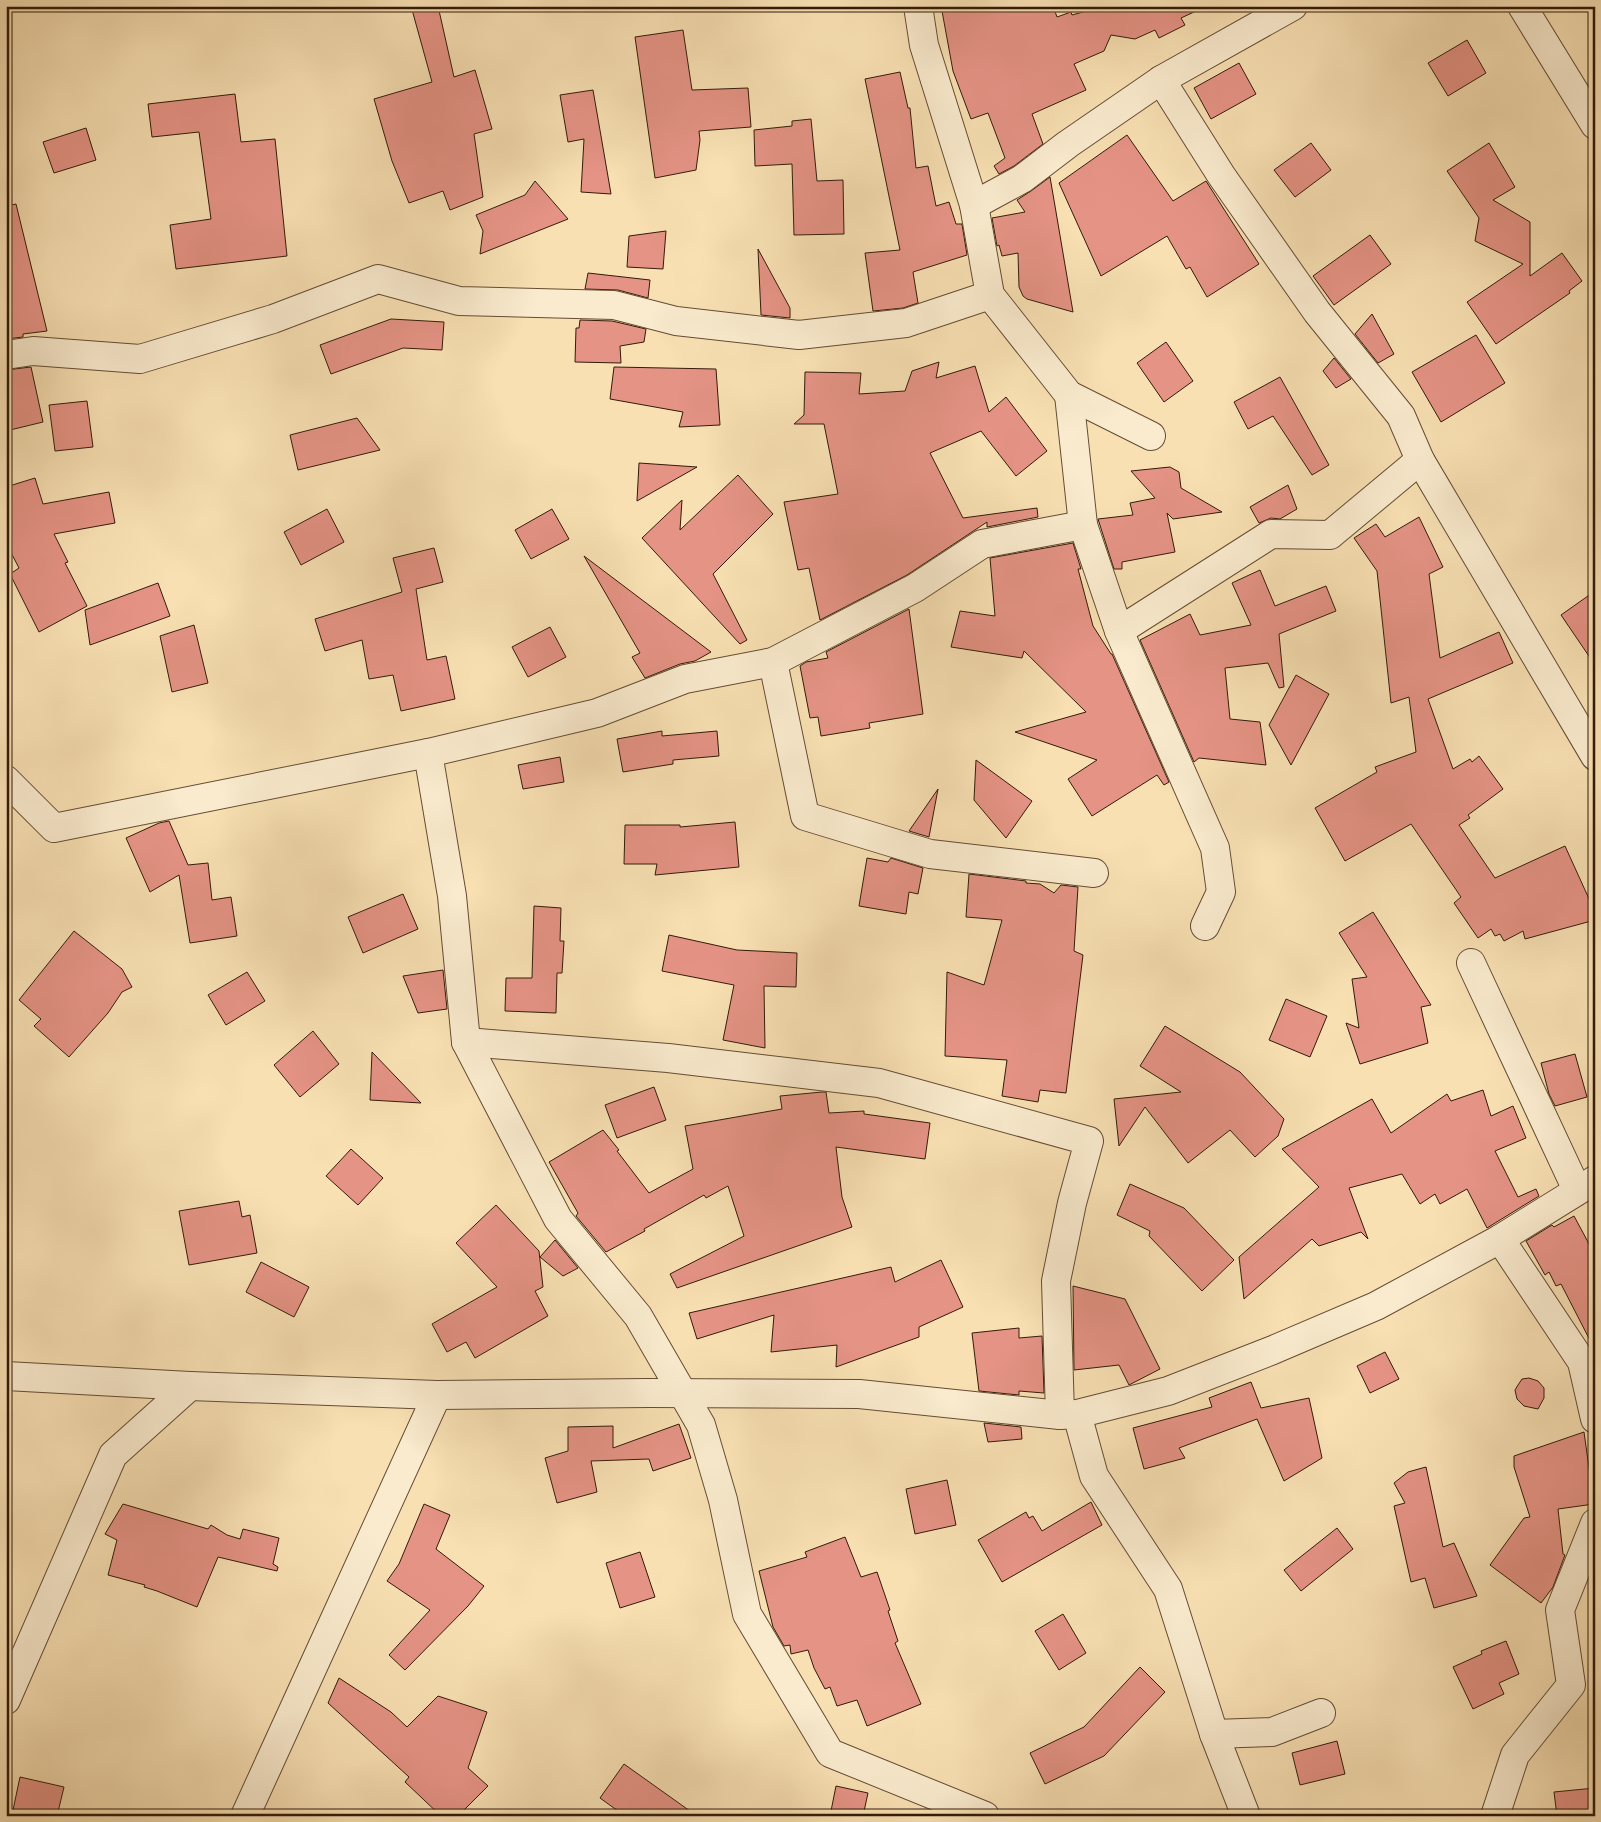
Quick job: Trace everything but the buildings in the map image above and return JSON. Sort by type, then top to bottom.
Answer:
[{"type":"street","points":[[918,6],[924,45],[974,205],[990,295],[1069,395],[1151,436]]},
{"type":"street","points":[[974,205],[1022,179],[1068,144],[1161,80],[1292,6]]},
{"type":"street","points":[[1522,6],[1595,125]]},
{"type":"street","points":[[1161,80],[1221,175],[1311,304],[1400,416],[1420,460],[1595,756]]},
{"type":"street","points":[[6,355],[33,351],[140,359],[273,319],[378,279],[459,301],[614,304],[676,321],[800,335],[906,324],[990,295]]},
{"type":"street","points":[[1069,395],[1083,525],[1119,631],[1215,848],[1221,892],[1205,926]]},
{"type":"street","points":[[1119,631],[1271,534],[1330,535],[1420,460]]},
{"type":"street","points":[[6,780],[54,828],[428,753],[597,713],[685,678],[774,662],[915,588],[982,544],[1083,525]]},
{"type":"street","points":[[774,662],[805,816],[930,854],[1094,873]]},
{"type":"street","points":[[428,753],[452,896],[466,1042],[558,1219],[638,1316],[700,1425],[723,1500],[746,1614],[830,1753],[985,1816]]},
{"type":"street","points":[[6,1376],[190,1386],[437,1395],[859,1394],[1068,1414],[1168,1391],[1273,1350],[1376,1306],[1500,1238],[1586,1185],[1471,962]]},
{"type":"street","points":[[466,1042],[668,1058],[879,1083],[1088,1141],[1072,1202],[1056,1281],[1068,1414],[1094,1476],[1168,1589],[1214,1734],[1246,1816]]},
{"type":"street","points":[[1500,1238],[1582,1362],[1595,1419]]},
{"type":"street","points":[[6,1700],[113,1455],[190,1386]]},
{"type":"street","points":[[245,1816],[437,1395]]},
{"type":"street","points":[[1495,1816],[1515,1755],[1571,1685],[1560,1610],[1595,1523]]},
{"type":"street","points":[[1214,1734],[1272,1732],[1321,1713]]}]
